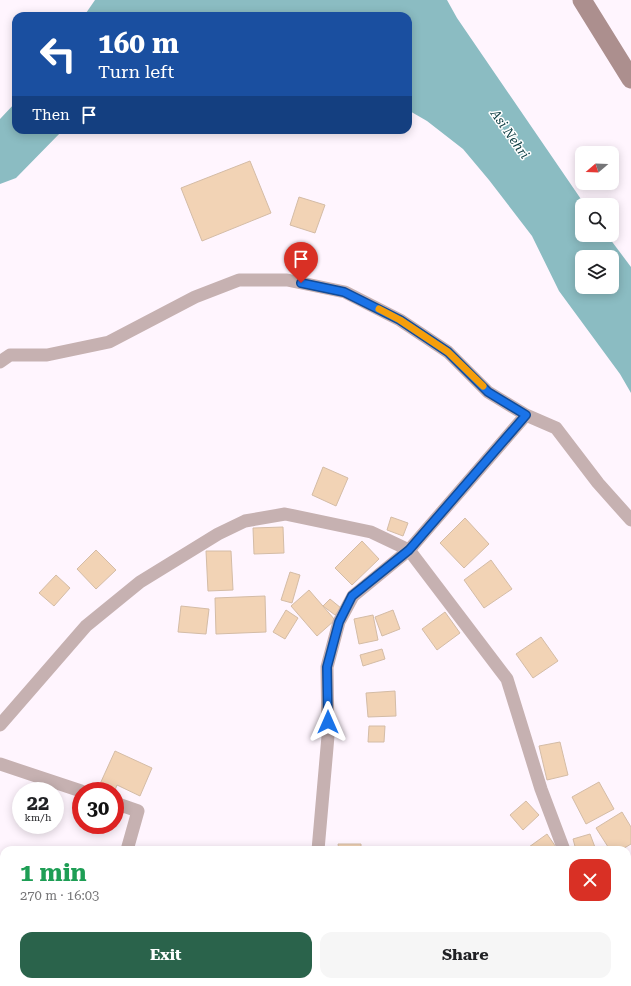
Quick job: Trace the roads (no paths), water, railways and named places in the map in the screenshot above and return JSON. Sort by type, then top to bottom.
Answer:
[{"type":"main road","points":[[582,0],[631,79]]},
{"type":"street","points":[[0,362],[10,355],[46,355],[109,342],[195,297],[239,280],[287,280],[344,292],[400,320],[448,352],[488,392],[526,415],[556,428],[598,483],[631,520]]},
{"type":"street","points":[[318,846],[328,736],[327,667],[339,622],[352,596],[409,550],[526,415]]},
{"type":"street","points":[[0,725],[86,626],[140,582],[218,534],[245,521],[285,514],[370,532],[409,550],[506,680],[541,789],[562,846]]},
{"type":"street","points":[[0,764],[72,788]]},
{"type":"street","points":[[124,806],[138,811],[128,846]]},
{"type":"water","name":"Asi Nehri","points":[[95,0],[447,0],[457,18],[580,198],[575,198],[575,242],[612,242],[618,250],[575,250],[575,294],[619,294],[619,251],[631,267],[631,393],[620,374],[559,291],[532,236],[463,149],[427,121],[412,112],[412,12],[87,12]]},
{"type":"water","points":[[12,106],[12,134],[59,134],[16,178],[0,184],[0,119]]}]
